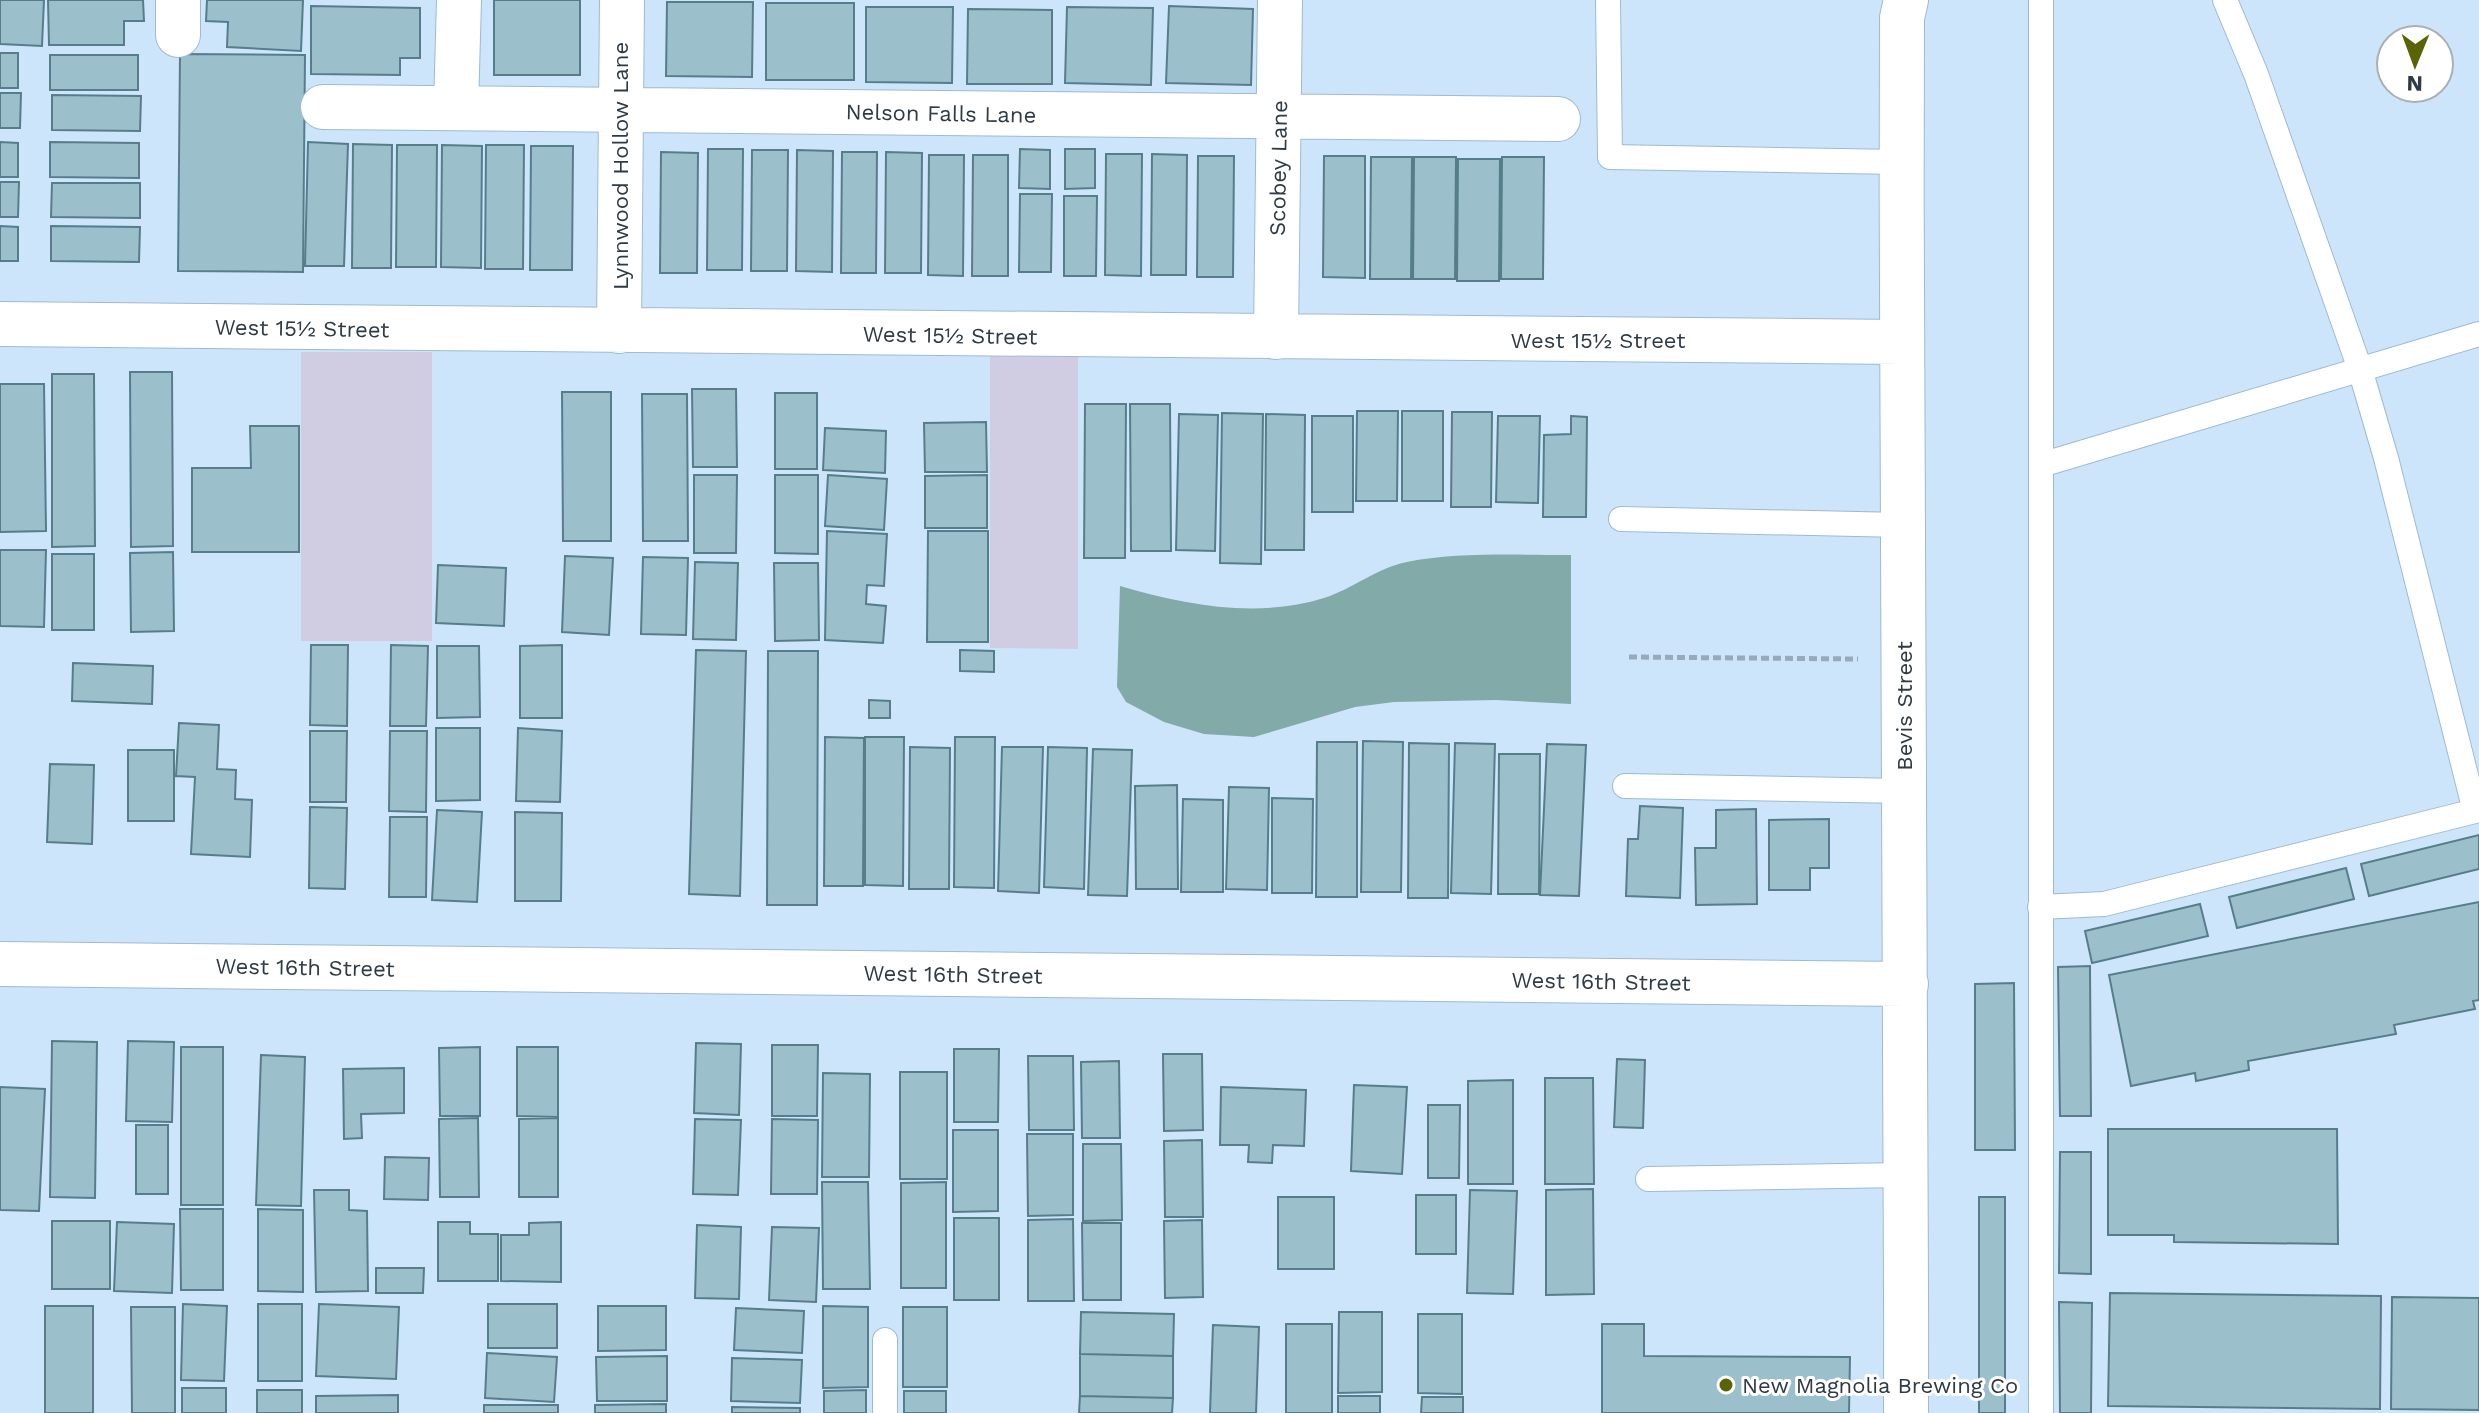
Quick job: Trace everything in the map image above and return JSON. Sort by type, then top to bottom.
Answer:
[{"type":"street","points":[[456,108],[459,0]]},
{"type":"street","name":"Lynnwood Hollow Lane","points":[[619,331],[622,0]]},
{"type":"street","name":"Scobey Lane","points":[[1276,337],[1280,0]]},
{"type":"street","name":"Bevis Street","points":[[1906,0],[1902,18],[1901,162],[1906,1413]]},
{"type":"street","name":"Nelson Falls Lane","points":[[323,107],[1558,119]]},
{"type":"street","name":"West 15½ Street","points":[[0,324],[1901,342]]},
{"type":"street","name":"West 16th Street","points":[[0,964],[1906,984]]},
{"type":"lane","points":[[1608,0],[1610,157],[1901,162]]},
{"type":"lane","points":[[2041,0],[2041,1413]]},
{"type":"lane","points":[[2040,907],[2104,904],[2475,811],[2386,458],[2360,369],[2256,74],[2225,0]]},
{"type":"lane","points":[[2041,465],[2479,334]]},
{"type":"lane","points":[[1621,519],[1902,525]]},
{"type":"lane","points":[[1625,786],[1905,791]]},
{"type":"lane","points":[[1648,1179],[1906,1175]]},
{"type":"lane","points":[[885,1340],[885,1413]]},
{"type":"path","points":[[1629,657],[1858,659]]},
{"type":"shaded area","points":[[301,352],[432,352],[432,641],[301,641]]},
{"type":"shaded area","points":[[990,356],[1078,357],[1078,649],[990,648]]},
{"type":"shaded area","points":[[1467,555],[1571,555],[1571,704],[1496,700],[1394,702],[1355,707],[1254,737],[1204,734],[1164,722],[1126,702],[1117,687],[1120,586],[1195,604],[1273,608],[1324,598],[1407,562]]},
{"type":"building","points":[[0,0],[44,0],[42,46],[0,44]]},
{"type":"building","points":[[48,0],[143,0],[144,21],[124,21],[124,45],[49,45]]},
{"type":"building","points":[[207,0],[303,0],[301,51],[227,47],[228,22],[206,21]]},
{"type":"building","points":[[494,0],[580,0],[580,75],[494,75]]},
{"type":"building","points":[[667,2],[753,2],[752,77],[666,76]]},
{"type":"building","points":[[766,3],[854,3],[854,80],[766,80]]},
{"type":"building","points":[[311,6],[420,8],[420,58],[400,58],[400,75],[311,74]]},
{"type":"building","points":[[1169,6],[1253,9],[1251,85],[1166,83]]},
{"type":"building","points":[[866,7],[953,7],[952,83],[866,82]]},
{"type":"building","points":[[1067,7],[1153,8],[1151,85],[1065,83]]},
{"type":"building","points":[[968,9],[1052,10],[1052,84],[967,84]]},
{"type":"building","points":[[0,53],[18,53],[18,88],[0,88]]},
{"type":"building","points":[[180,54],[305,55],[303,272],[178,271]]},
{"type":"building","points":[[50,55],[138,55],[138,90],[50,90]]},
{"type":"building","points":[[0,93],[21,93],[20,128],[0,128]]},
{"type":"building","points":[[52,95],[141,96],[140,131],[52,130]]},
{"type":"building","points":[[0,142],[18,143],[18,177],[0,177]]},
{"type":"building","points":[[50,142],[139,143],[139,178],[50,177]]},
{"type":"building","points":[[308,142],[348,144],[344,266],[305,266]]},
{"type":"building","points":[[353,144],[392,145],[391,268],[352,268]]},
{"type":"building","points":[[397,145],[437,145],[436,267],[396,267]]},
{"type":"building","points":[[442,145],[482,146],[481,268],[441,267]]},
{"type":"building","points":[[486,145],[524,145],[523,269],[485,269]]},
{"type":"building","points":[[531,146],[573,146],[572,270],[530,270]]},
{"type":"building","points":[[708,149],[743,149],[742,270],[707,270]]},
{"type":"building","points":[[1020,149],[1050,150],[1050,189],[1019,188]]},
{"type":"building","points":[[1065,149],[1095,149],[1095,188],[1065,189]]},
{"type":"building","points":[[752,150],[788,150],[787,271],[751,271]]},
{"type":"building","points":[[797,150],[833,151],[832,272],[796,271]]},
{"type":"building","points":[[661,152],[698,153],[697,273],[660,273]]},
{"type":"building","points":[[842,152],[877,152],[876,273],[841,273]]},
{"type":"building","points":[[886,152],[922,153],[921,273],[885,273]]},
{"type":"building","points":[[1106,154],[1142,154],[1141,276],[1105,275]]},
{"type":"building","points":[[1152,154],[1187,155],[1186,275],[1151,275]]},
{"type":"building","points":[[929,155],[964,155],[963,276],[928,275]]},
{"type":"building","points":[[973,155],[1008,155],[1008,276],[972,276]]},
{"type":"building","points":[[1198,156],[1234,156],[1233,277],[1197,277]]},
{"type":"building","points":[[1324,156],[1365,156],[1365,278],[1323,277]]},
{"type":"building","points":[[1371,157],[1412,157],[1411,279],[1370,279]]},
{"type":"building","points":[[1414,157],[1456,157],[1455,279],[1413,279]]},
{"type":"building","points":[[1502,157],[1544,157],[1543,279],[1501,279]]},
{"type":"building","points":[[1458,159],[1500,159],[1499,281],[1457,281]]},
{"type":"building","points":[[0,182],[19,182],[18,217],[0,217]]},
{"type":"building","points":[[52,183],[140,183],[140,218],[51,217]]},
{"type":"building","points":[[1020,194],[1052,194],[1051,272],[1019,272]]},
{"type":"building","points":[[1064,196],[1097,196],[1096,276],[1064,276]]},
{"type":"building","points":[[0,226],[18,227],[18,261],[0,261]]},
{"type":"building","points":[[51,226],[140,227],[139,262],[51,261]]},
{"type":"building","points":[[130,372],[172,372],[173,546],[131,547]]},
{"type":"building","points":[[52,374],[94,374],[95,546],[52,547]]},
{"type":"building","points":[[0,384],[44,384],[46,531],[0,532]]},
{"type":"building","points":[[692,389],[736,389],[737,467],[693,467]]},
{"type":"building","points":[[562,392],[611,392],[611,541],[563,541]]},
{"type":"building","points":[[775,393],[817,393],[817,469],[775,469]]},
{"type":"building","points":[[642,394],[687,394],[688,541],[643,541]]},
{"type":"building","points":[[1085,404],[1126,404],[1125,558],[1084,558]]},
{"type":"building","points":[[1130,404],[1170,404],[1171,551],[1131,551]]},
{"type":"building","points":[[1357,411],[1398,411],[1397,501],[1356,501]]},
{"type":"building","points":[[1402,411],[1443,411],[1443,501],[1402,501]]},
{"type":"building","points":[[1452,412],[1492,412],[1491,507],[1451,507]]},
{"type":"building","points":[[1222,413],[1263,414],[1261,564],[1220,563]]},
{"type":"building","points":[[1179,414],[1218,415],[1215,551],[1176,550]]},
{"type":"building","points":[[1266,414],[1305,415],[1304,550],[1265,550]]},
{"type":"building","points":[[1312,416],[1353,416],[1353,512],[1312,512]]},
{"type":"building","points":[[1498,416],[1540,416],[1538,503],[1496,502]]},
{"type":"building","points":[[1571,416],[1587,417],[1586,517],[1543,517],[1544,435],[1571,434]]},
{"type":"building","points":[[986,422],[987,472],[925,472],[924,423]]},
{"type":"building","points":[[250,426],[299,426],[299,552],[192,552],[192,468],[251,468]]},
{"type":"building","points":[[825,428],[886,431],[885,473],[823,470]]},
{"type":"building","points":[[694,475],[737,475],[736,553],[694,553]]},
{"type":"building","points":[[775,475],[818,475],[818,554],[775,553]]},
{"type":"building","points":[[828,475],[887,479],[884,530],[825,526]]},
{"type":"building","points":[[987,475],[987,528],[925,528],[925,476]]},
{"type":"building","points":[[827,531],[887,534],[884,586],[867,585],[866,604],[886,606],[883,643],[825,640]]},
{"type":"building","points":[[928,531],[988,531],[988,642],[927,642]]},
{"type":"building","points":[[0,550],[46,550],[44,627],[0,626]]},
{"type":"building","points":[[173,552],[174,631],[131,632],[130,553]]},
{"type":"building","points":[[52,554],[94,554],[94,630],[52,630]]},
{"type":"building","points":[[565,556],[613,558],[609,635],[562,632]]},
{"type":"building","points":[[643,557],[688,558],[686,635],[641,634]]},
{"type":"building","points":[[695,562],[738,563],[736,640],[693,639]]},
{"type":"building","points":[[774,563],[818,563],[819,640],[775,641]]},
{"type":"building","points":[[438,565],[506,568],[504,626],[436,623]]},
{"type":"building","points":[[311,645],[348,645],[347,726],[310,725]]},
{"type":"building","points":[[391,645],[428,646],[426,726],[390,726]]},
{"type":"building","points":[[562,645],[562,718],[520,718],[520,646]]},
{"type":"building","points":[[437,646],[479,646],[480,717],[437,718]]},
{"type":"building","points":[[696,650],[746,651],[740,896],[689,894]]},
{"type":"building","points":[[960,650],[994,651],[994,672],[960,671]]},
{"type":"building","points":[[768,651],[818,651],[817,905],[767,905]]},
{"type":"building","points":[[73,663],[153,666],[152,704],[72,701]]},
{"type":"building","points":[[869,700],[890,701],[890,718],[869,718]]},
{"type":"building","points":[[179,723],[219,725],[217,769],[236,770],[235,799],[252,800],[250,857],[191,854],[195,777],[176,776]]},
{"type":"building","points":[[436,728],[480,728],[480,800],[436,801]]},
{"type":"building","points":[[518,728],[562,731],[560,802],[516,801]]},
{"type":"building","points":[[310,731],[347,731],[346,802],[310,802]]},
{"type":"building","points":[[390,731],[427,731],[426,812],[389,811]]},
{"type":"building","points":[[825,737],[864,738],[863,886],[824,886]]},
{"type":"building","points":[[865,737],[904,737],[903,886],[865,885]]},
{"type":"building","points":[[955,737],[995,737],[994,888],[954,887]]},
{"type":"building","points":[[1363,741],[1403,742],[1401,892],[1361,892]]},
{"type":"building","points":[[1317,742],[1357,742],[1357,897],[1316,897]]},
{"type":"building","points":[[1409,743],[1449,744],[1448,898],[1408,898]]},
{"type":"building","points":[[1455,743],[1495,744],[1491,894],[1451,893]]},
{"type":"building","points":[[1547,744],[1586,745],[1579,896],[1540,895]]},
{"type":"building","points":[[910,747],[950,748],[949,889],[909,889]]},
{"type":"building","points":[[1002,747],[1043,747],[1039,893],[998,891]]},
{"type":"building","points":[[1048,747],[1087,748],[1084,889],[1044,887]]},
{"type":"building","points":[[1093,749],[1132,750],[1127,896],[1088,895]]},
{"type":"building","points":[[128,750],[174,750],[174,821],[128,821]]},
{"type":"building","points":[[1499,754],[1540,754],[1539,894],[1498,894]]},
{"type":"building","points":[[50,764],[94,765],[92,844],[47,842]]},
{"type":"building","points":[[1177,785],[1178,889],[1136,889],[1135,786]]},
{"type":"building","points":[[1229,787],[1269,788],[1267,890],[1226,889]]},
{"type":"building","points":[[1272,798],[1313,799],[1312,893],[1272,893]]},
{"type":"building","points":[[1183,799],[1223,800],[1223,892],[1181,892]]},
{"type":"building","points":[[1640,806],[1683,808],[1680,898],[1626,896],[1628,839],[1638,839]]},
{"type":"building","points":[[310,807],[347,808],[345,889],[309,888]]},
{"type":"building","points":[[1756,809],[1757,904],[1696,905],[1695,848],[1716,848],[1716,810]]},
{"type":"building","points":[[437,810],[482,812],[477,902],[432,900]]},
{"type":"building","points":[[515,812],[562,813],[561,901],[515,901]]},
{"type":"building","points":[[390,817],[427,817],[426,897],[389,897]]},
{"type":"building","points":[[1829,819],[1829,868],[1810,868],[1810,890],[1769,890],[1769,820]]},
{"type":"building","points":[[2479,835],[2479,869],[2369,896],[2361,864]]},
{"type":"building","points":[[2346,868],[2354,899],[2237,928],[2229,897]]},
{"type":"building","points":[[2479,902],[2479,1000],[2473,1001],[2475,1009],[2394,1025],[2396,1034],[2248,1061],[2249,1070],[2196,1081],[2195,1073],[2131,1086],[2109,975]]},
{"type":"building","points":[[2200,904],[2208,936],[2092,963],[2085,931]]},
{"type":"building","points":[[2090,966],[2091,1116],[2060,1116],[2058,967]]},
{"type":"building","points":[[2014,983],[2015,1150],[1975,1150],[1975,984]]},
{"type":"building","points":[[52,1041],[97,1042],[95,1198],[50,1197]]},
{"type":"building","points":[[128,1041],[174,1042],[172,1122],[126,1121]]},
{"type":"building","points":[[696,1043],[741,1044],[739,1115],[694,1113]]},
{"type":"building","points":[[772,1045],[818,1045],[817,1116],[772,1116]]},
{"type":"building","points":[[181,1047],[223,1047],[223,1205],[181,1205]]},
{"type":"building","points":[[480,1047],[480,1116],[440,1116],[439,1048]]},
{"type":"building","points":[[517,1047],[558,1047],[558,1117],[517,1116]]},
{"type":"building","points":[[954,1049],[999,1049],[998,1122],[954,1122]]},
{"type":"building","points":[[1163,1054],[1202,1054],[1203,1130],[1164,1131]]},
{"type":"building","points":[[261,1055],[305,1057],[301,1206],[256,1205]]},
{"type":"building","points":[[1028,1056],[1073,1056],[1074,1130],[1029,1130]]},
{"type":"building","points":[[1617,1059],[1645,1060],[1643,1128],[1614,1127]]},
{"type":"building","points":[[1119,1061],[1120,1138],[1082,1138],[1081,1062]]},
{"type":"building","points":[[404,1068],[404,1113],[361,1114],[362,1138],[344,1139],[343,1069]]},
{"type":"building","points":[[900,1072],[947,1072],[947,1179],[900,1179]]},
{"type":"building","points":[[823,1073],[870,1074],[869,1177],[822,1177]]},
{"type":"building","points":[[1545,1078],[1593,1078],[1594,1184],[1545,1184]]},
{"type":"building","points":[[1513,1080],[1513,1184],[1468,1184],[1468,1081]]},
{"type":"building","points":[[1354,1085],[1407,1087],[1402,1174],[1351,1171]]},
{"type":"building","points":[[0,1087],[45,1089],[39,1211],[0,1210]]},
{"type":"building","points":[[1221,1087],[1306,1090],[1304,1146],[1273,1145],[1272,1163],[1248,1162],[1249,1145],[1220,1145]]},
{"type":"building","points":[[1428,1105],[1460,1105],[1459,1178],[1428,1178]]},
{"type":"building","points":[[478,1118],[479,1197],[440,1197],[439,1119]]},
{"type":"building","points":[[558,1118],[558,1197],[519,1197],[519,1119]]},
{"type":"building","points":[[695,1119],[741,1120],[738,1195],[693,1194]]},
{"type":"building","points":[[772,1119],[818,1120],[817,1194],[771,1194]]},
{"type":"building","points":[[136,1125],[168,1125],[168,1194],[136,1194]]},
{"type":"building","points":[[2108,1129],[2337,1129],[2338,1244],[2174,1242],[2174,1235],[2108,1235]]},
{"type":"building","points":[[953,1130],[998,1130],[998,1211],[953,1212]]},
{"type":"building","points":[[1027,1134],[1073,1134],[1073,1215],[1028,1216]]},
{"type":"building","points":[[1202,1140],[1203,1217],[1165,1217],[1164,1141]]},
{"type":"building","points":[[1083,1144],[1121,1144],[1122,1220],[1083,1221]]},
{"type":"building","points":[[2060,1152],[2091,1152],[2091,1274],[2059,1273]]},
{"type":"building","points":[[385,1157],[429,1158],[428,1200],[384,1199]]},
{"type":"building","points":[[822,1182],[868,1182],[870,1289],[823,1289]]},
{"type":"building","points":[[946,1182],[946,1288],[901,1288],[901,1183]]},
{"type":"building","points":[[1593,1189],[1594,1294],[1546,1295],[1546,1190]]},
{"type":"building","points":[[314,1190],[349,1190],[349,1210],[367,1211],[368,1291],[316,1292]]},
{"type":"building","points":[[1470,1190],[1517,1191],[1513,1294],[1467,1293]]},
{"type":"building","points":[[1416,1195],[1456,1195],[1456,1254],[1416,1254]]},
{"type":"building","points":[[1278,1197],[1334,1197],[1334,1269],[1278,1269]]},
{"type":"building","points":[[1979,1197],[2005,1197],[2005,1413],[1979,1413]]},
{"type":"building","points":[[180,1209],[223,1209],[223,1290],[181,1290]]},
{"type":"building","points":[[258,1209],[303,1210],[303,1292],[258,1291]]},
{"type":"building","points":[[954,1218],[999,1218],[999,1300],[954,1300]]},
{"type":"building","points":[[1073,1219],[1074,1301],[1028,1301],[1028,1220]]},
{"type":"building","points":[[1202,1220],[1203,1297],[1165,1298],[1164,1221]]},
{"type":"building","points":[[52,1221],[110,1221],[110,1289],[52,1289]]},
{"type":"building","points":[[117,1222],[174,1224],[172,1293],[114,1291]]},
{"type":"building","points":[[438,1222],[470,1222],[470,1234],[498,1234],[498,1281],[438,1281]]},
{"type":"building","points":[[561,1222],[561,1282],[501,1281],[501,1235],[529,1235],[529,1223]]},
{"type":"building","points":[[1082,1223],[1121,1223],[1121,1300],[1083,1300]]},
{"type":"building","points":[[697,1225],[741,1227],[739,1299],[695,1298]]},
{"type":"building","points":[[772,1227],[819,1228],[816,1302],[769,1300]]},
{"type":"building","points":[[376,1268],[424,1268],[423,1293],[376,1293]]},
{"type":"building","points":[[2110,1293],[2381,1296],[2380,1409],[2108,1406]]},
{"type":"building","points":[[2392,1297],[2479,1298],[2479,1410],[2391,1409]]},
{"type":"building","points":[[2059,1302],[2092,1303],[2091,1413],[2060,1413]]},
{"type":"building","points":[[183,1304],[227,1306],[224,1381],[181,1380]]},
{"type":"building","points":[[258,1304],[302,1304],[302,1381],[258,1381]]},
{"type":"building","points":[[319,1304],[399,1307],[396,1379],[316,1376]]},
{"type":"building","points":[[488,1304],[557,1304],[557,1348],[488,1348]]},
{"type":"building","points":[[45,1306],[93,1306],[93,1413],[45,1413]]},
{"type":"building","points":[[598,1306],[666,1306],[666,1350],[598,1351]]},
{"type":"building","points":[[823,1306],[868,1307],[868,1387],[823,1388]]},
{"type":"building","points":[[131,1307],[175,1307],[175,1413],[132,1413]]},
{"type":"building","points":[[903,1307],[947,1307],[947,1387],[903,1387]]},
{"type":"building","points":[[736,1308],[804,1311],[802,1353],[734,1350]]},
{"type":"building","points":[[1081,1312],[1174,1314],[1173,1356],[1080,1354]]},
{"type":"building","points":[[1339,1312],[1382,1312],[1382,1392],[1338,1393]]},
{"type":"building","points":[[1418,1314],[1462,1314],[1462,1394],[1418,1393]]},
{"type":"building","points":[[1286,1324],[1332,1324],[1332,1413],[1286,1413]]},
{"type":"building","name":"New Magnolia Brewing Co","points":[[1602,1324],[1644,1324],[1644,1356],[1850,1357],[1849,1413],[1602,1413]]},
{"type":"building","points":[[1213,1325],[1259,1327],[1256,1413],[1210,1413]]},
{"type":"building","points":[[487,1353],[557,1357],[554,1402],[485,1398]]},
{"type":"building","points":[[1080,1354],[1173,1356],[1173,1398],[1080,1396]]},
{"type":"building","points":[[667,1356],[667,1401],[597,1401],[596,1357]]},
{"type":"building","points":[[732,1358],[802,1360],[800,1403],[731,1401]]},
{"type":"building","points":[[182,1388],[226,1388],[226,1413],[182,1413]]},
{"type":"building","points":[[257,1390],[302,1390],[302,1413],[257,1413]]},
{"type":"building","points":[[866,1390],[866,1413],[824,1413],[824,1391]]},
{"type":"building","points":[[904,1391],[946,1391],[946,1413],[904,1413]]},
{"type":"building","points":[[398,1395],[398,1413],[316,1413],[316,1396]]},
{"type":"building","points":[[1080,1396],[1173,1398],[1172,1413],[1079,1413]]},
{"type":"building","points":[[1338,1396],[1380,1396],[1380,1413],[1338,1413]]},
{"type":"building","points":[[1422,1397],[1463,1397],[1463,1413],[1421,1413]]},
{"type":"building","points":[[666,1404],[666,1413],[595,1413],[595,1405]]},
{"type":"building","points":[[484,1405],[558,1405],[558,1413],[484,1413]]},
{"type":"building","points":[[732,1407],[800,1408],[800,1413],[732,1413]]},
{"type":"place","name":"New Magnolia Brewing Co","points":[[1726,1385]]}]
